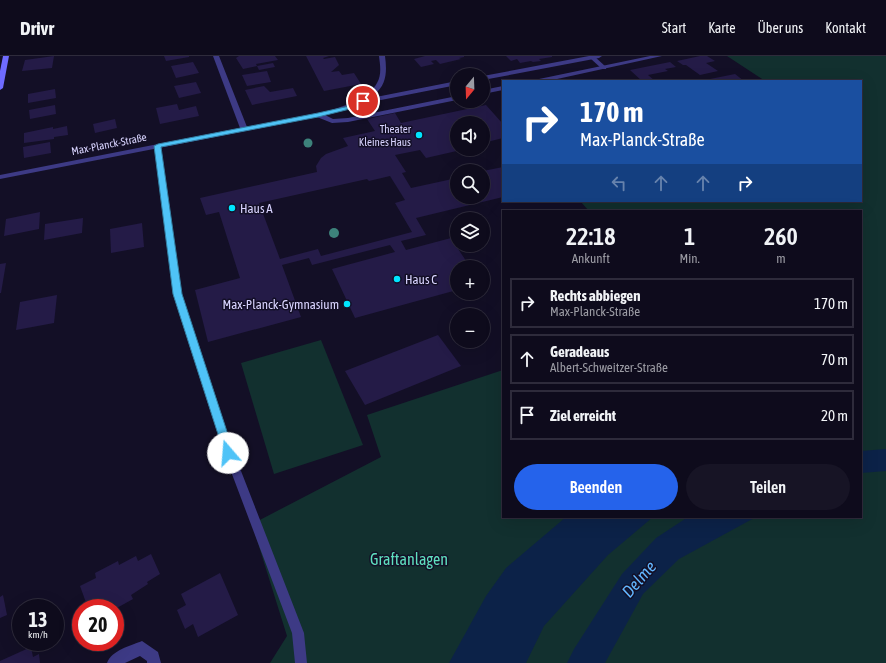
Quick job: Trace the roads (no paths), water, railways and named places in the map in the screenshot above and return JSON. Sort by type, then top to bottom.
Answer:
[{"type":"main road","points":[[0,88],[6,56]]},
{"type":"street","points":[[216,56],[244,129]]},
{"type":"street","points":[[318,115],[348,108],[370,97],[384,77],[385,65],[382,56]]},
{"type":"street","points":[[490,77],[594,56]]},
{"type":"street","points":[[544,80],[659,56]]},
{"type":"street","points":[[370,97],[381,98],[450,84]]},
{"type":"street","points":[[490,91],[502,88]]},
{"type":"street","name":"Max-Planck-Straße","points":[[0,177],[318,115],[332,121],[348,120],[450,99]]},
{"type":"street","points":[[114,663],[121,657],[142,648],[153,657],[154,663]]},
{"type":"lane","points":[[594,56],[604,68]]},
{"type":"lane","points":[[158,146],[177,294],[228,453],[298,633],[301,663]]},
{"type":"water","points":[[886,449],[886,471],[862,473],[862,451]]},
{"type":"water","points":[[565,518],[652,518],[608,555],[544,626],[526,663],[449,663],[486,596],[506,568]]},
{"type":"water","name":"Delme","points":[[686,518],[754,518],[679,559],[643,594],[605,663],[567,663],[574,649],[622,574],[656,538]]},
{"type":"place","name":"Theater Kleines Haus","points":[[419,135]]},
{"type":"place","name":"Haus A","points":[[232,208]]},
{"type":"place","name":"Haus C","points":[[397,279]]},
{"type":"place","name":"Max-Planck-Gymnasium","points":[[347,304]]},
{"type":"park label","name":"Graftanlagen","points":[[409,559]]}]
